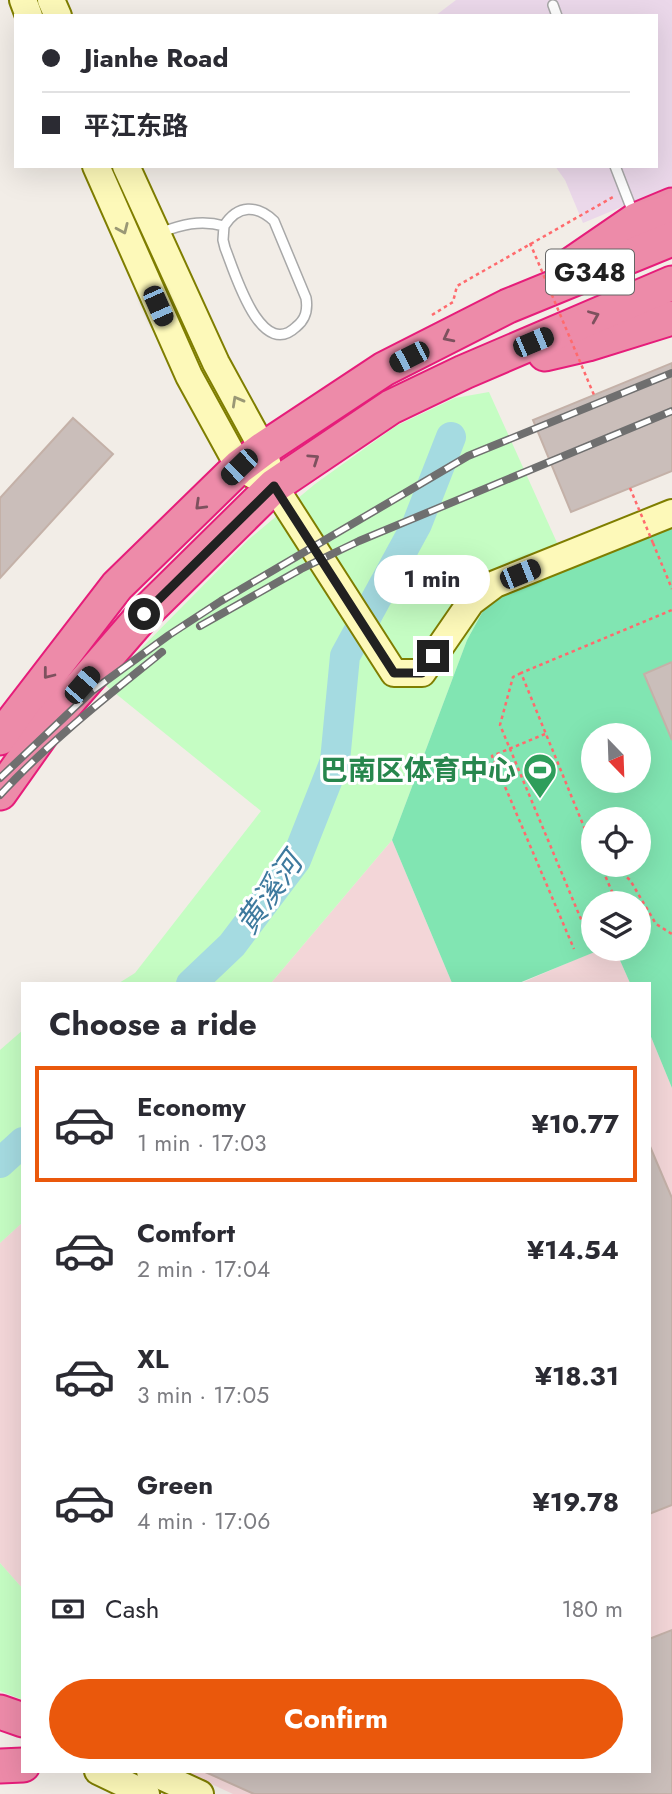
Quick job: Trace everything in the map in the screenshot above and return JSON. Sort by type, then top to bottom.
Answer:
[{"type":"highway","points":[[509,306],[630,205],[672,205]]},
{"type":"highway","name":"G348","points":[[0,738],[117,586],[251,458],[384,369],[509,306],[672,239]]},
{"type":"highway","name":"G348","points":[[0,793],[51,721],[144,614],[274,486],[391,407],[464,372],[672,283]]},
{"type":"highway","points":[[464,372],[588,344],[672,318]]},
{"type":"highway","points":[[0,1712],[21,1719]]},
{"type":"highway","points":[[0,1766],[21,1765]]},
{"type":"main road","points":[[97,168],[189,376],[274,486],[394,673],[422,673],[471,602],[495,584],[672,513]]},
{"type":"main road","points":[[127,168],[216,363],[251,458]]},
{"type":"main road","points":[[0,1729],[21,1733]]},
{"type":"main road","points":[[0,1752],[21,1755]]},
{"type":"main road","points":[[102,1773],[146,1794]]},
{"type":"main road","points":[[154,1773],[200,1794]]},
{"type":"lane","points":[[553,5],[556,14]]},
{"type":"lane","points":[[616,168],[630,205]]},
{"type":"lane","points":[[255,208],[274,221],[308,308],[305,318],[294,330],[271,332],[262,327],[255,318],[222,240],[224,226],[240,211],[255,208]]},
{"type":"lane","points":[[157,234],[187,223],[210,222],[224,226]]},
{"type":"path","points":[[422,320],[453,302],[457,286],[530,243],[630,205]]},
{"type":"path","points":[[530,243],[594,395]]},
{"type":"path","points":[[630,488],[672,589]]},
{"type":"path","points":[[581,919],[499,725],[513,677],[672,610]]},
{"type":"path","points":[[521,673],[581,820]]},
{"type":"path","points":[[546,734],[492,757],[574,949]]},
{"type":"path","points":[[626,877],[656,924],[672,934]]},
{"type":"shaded area","points":[[456,0],[672,0],[672,186],[583,223],[565,180],[556,168],[658,168],[658,14],[438,14]]},
{"type":"shaded area","points":[[392,840],[452,982],[272,982]]},
{"type":"shaded area","points":[[581,957],[581,961],[620,961],[630,982],[524,982]]},
{"type":"shaded area","points":[[651,1037],[672,1088],[672,1794],[233,1794],[187,1773],[651,1773]]},
{"type":"shaded area","points":[[21,1224],[21,1587],[0,1563],[0,1243]]},
{"type":"green space","points":[[489,392],[568,567],[483,611],[467,640],[392,840],[272,982],[121,982],[135,973],[261,811],[105,685],[248,540],[315,484],[396,426],[455,398]]},
{"type":"green space","name":"巴南区体育中心","points":[[672,525],[672,1088],[651,1037],[651,982],[630,982],[620,961],[651,961],[651,891],[581,891],[581,958],[521,982],[452,982],[392,840],[467,640],[483,611],[502,593]]},
{"type":"green space","points":[[21,1032],[21,1224],[0,1243],[0,1050]]},
{"type":"green space","points":[[0,1563],[21,1587],[21,1699],[0,1691]]},
{"type":"building","points":[[672,363],[672,471],[571,512],[533,420]]},
{"type":"building","points":[[73,418],[113,454],[0,578],[0,498]]},
{"type":"building","points":[[672,662],[672,740],[644,674]]},
{"type":"building","points":[[651,1149],[672,1198],[672,1505],[651,1513]]},
{"type":"building","points":[[672,1630],[672,1794],[254,1794],[207,1773],[651,1773],[651,1638]]},
{"type":"waterway","name":"黄溪河","points":[[193,982],[232,945],[296,860],[335,761],[345,656],[417,524],[451,437]]},
{"type":"waterway","name":"黄溪河","points":[[0,1163],[21,1144]]},
{"type":"railway","points":[[0,778],[92,691],[221,601],[468,456],[672,373]]},
{"type":"railway","points":[[200,626],[301,569],[359,541],[672,411]]},
{"type":"railway","points":[[0,795],[58,738],[162,652]]},
{"type":"place","name":"巴南区体育中心","points":[[540,800]]},
{"type":"route","points":[[144,614],[274,486],[394,673],[422,673],[433,656]]}]
